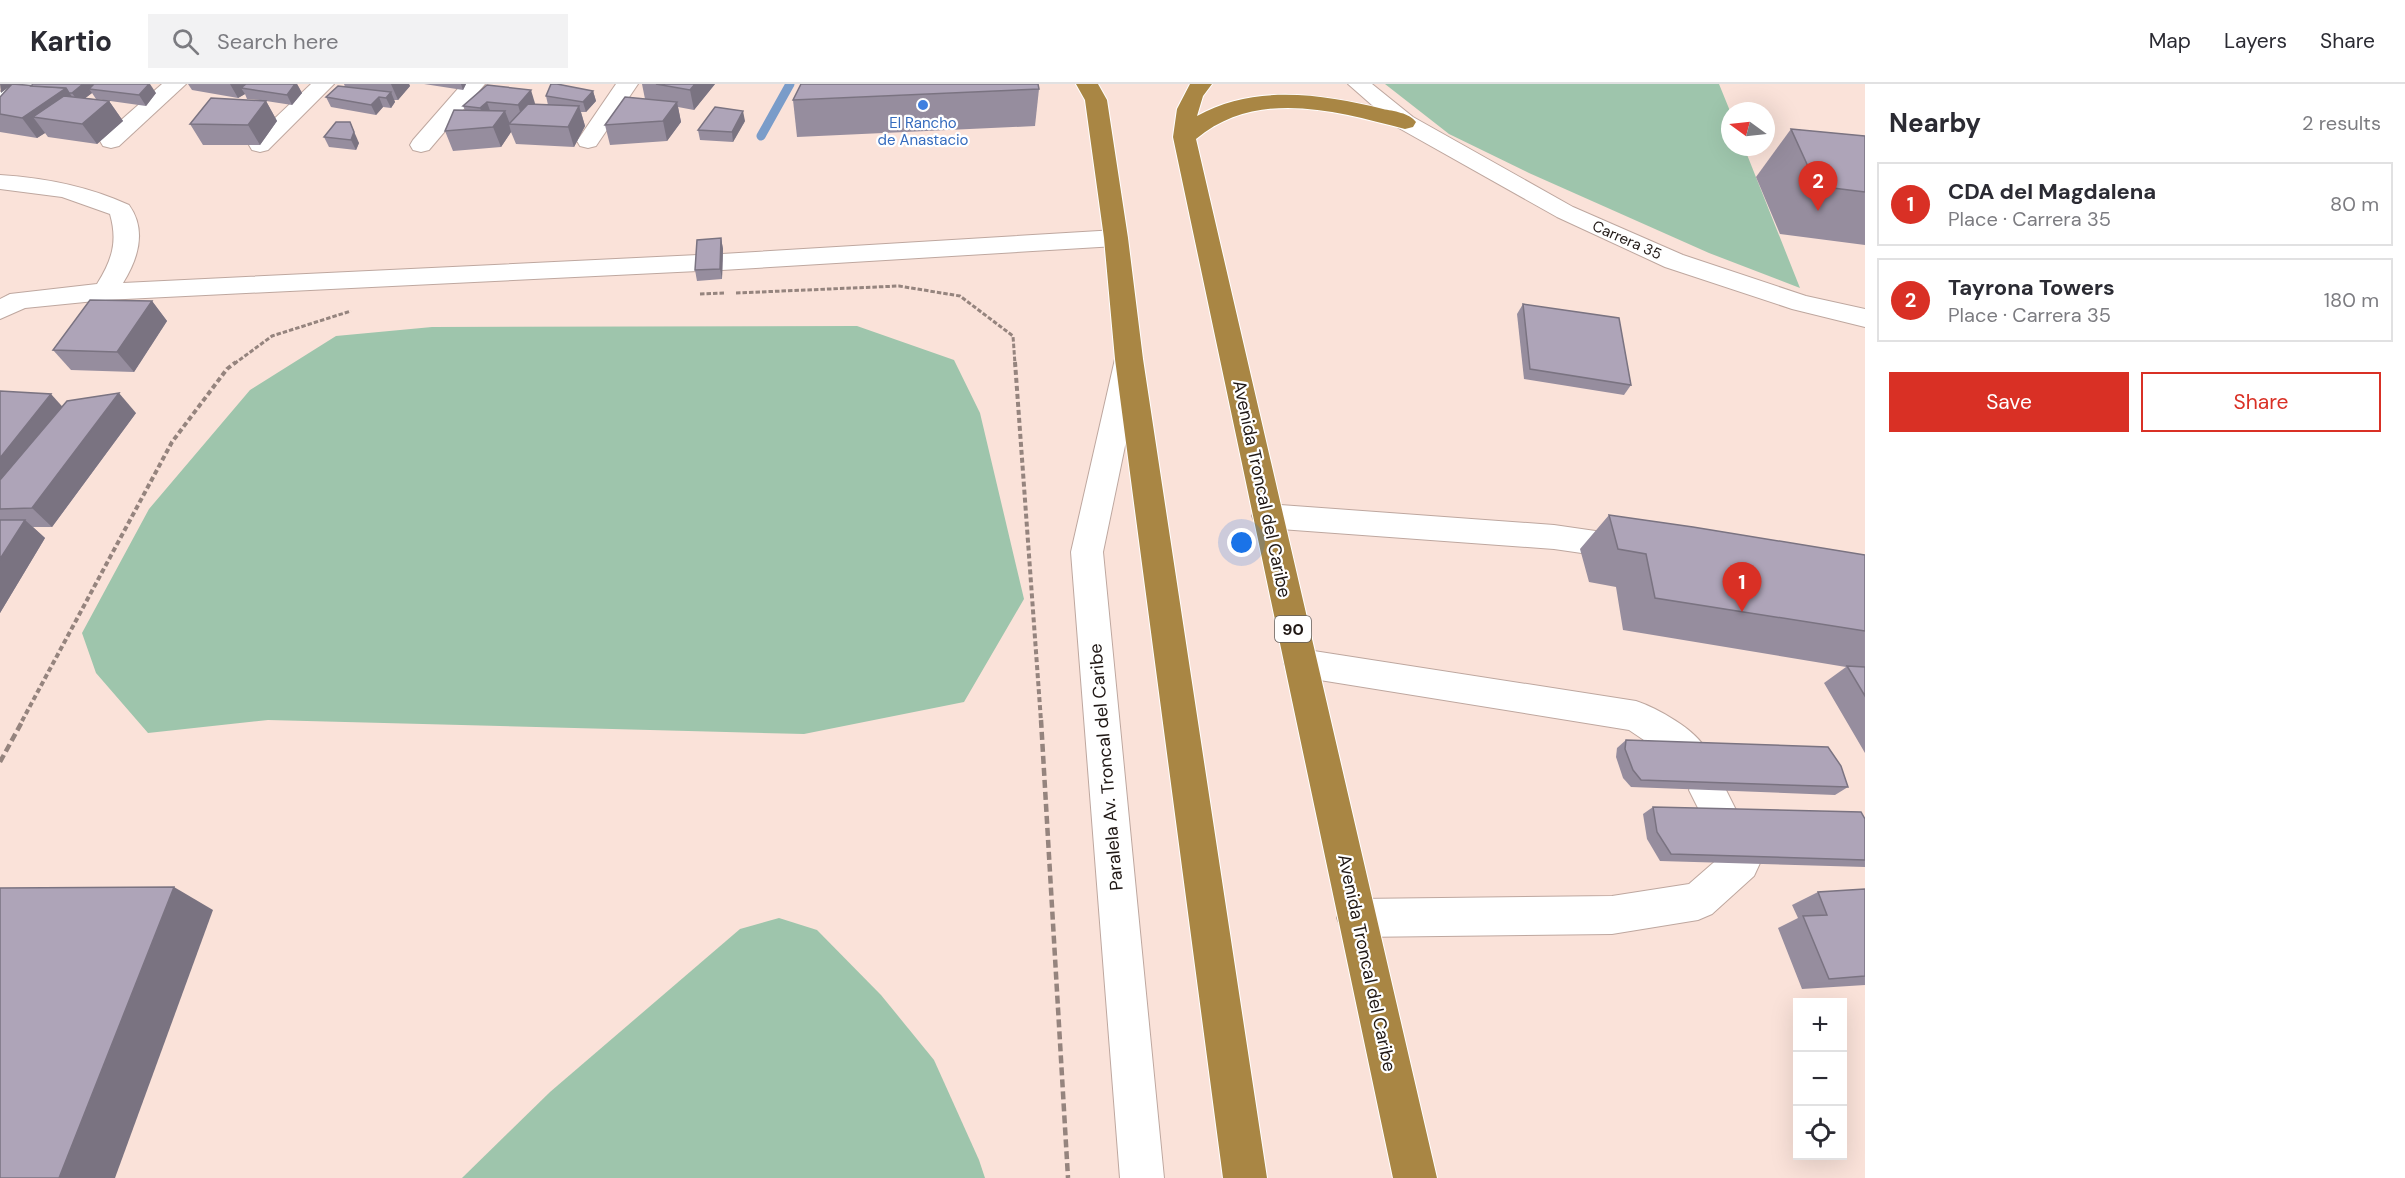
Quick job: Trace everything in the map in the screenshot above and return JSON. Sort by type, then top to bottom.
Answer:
[{"type":"highway","points":[[1087,84],[1095,100],[1116,238],[1129,359],[1245,1178]]},
{"type":"highway","name":"Avenida Troncal del Caribe","points":[[1202,84],[1193,94],[1185,114],[1184,137],[1415,1178]]},
{"type":"highway","points":[[1184,137],[1208,118],[1241,106],[1280,101],[1323,102],[1405,122]]},
{"type":"street","points":[[0,103],[24,84]]},
{"type":"street","points":[[111,141],[175,84]]},
{"type":"street","points":[[260,145],[322,84]]},
{"type":"street","points":[[421,145],[474,84]]},
{"type":"street","points":[[588,141],[627,84]]},
{"type":"street","name":"Carrera 35","points":[[1359,84],[1405,122],[1565,212],[1674,261],[1801,303],[1865,318]]},
{"type":"street","points":[[0,182],[49,185],[97,198],[121,210],[128,231],[126,258],[105,292]]},
{"type":"street","points":[[0,310],[19,300],[105,292],[710,263],[1116,238]]},
{"type":"street","name":"Paralela Av. Troncal del Caribe","points":[[1129,359],[1088,552],[1142,1178]]},
{"type":"street","points":[[1267,516],[1554,537],[1657,552]]},
{"type":"street","points":[[1301,663],[1636,716],[1688,750]]},
{"type":"street","points":[[1357,918],[1612,915],[1698,901],[1741,863]]},
{"type":"path","points":[[696,295],[899,286],[960,296],[1013,336],[1035,613],[1068,1178]]},
{"type":"path","points":[[0,762],[172,442],[227,369],[272,336],[361,308]]},
{"type":"green space","points":[[1385,84],[1719,84],[1726,102],[1721,102],[1721,156],[1748,156],[1800,288],[1709,253],[1529,173],[1449,134]]},
{"type":"green space","points":[[857,326],[954,360],[980,413],[1024,599],[964,702],[804,734],[268,720],[148,733],[96,673],[82,633],[149,509],[250,390],[336,336],[432,327]]},
{"type":"green space","points":[[779,918],[817,930],[881,995],[934,1060],[985,1178],[462,1178],[550,1092],[740,929]]},
{"type":"building","points":[[12,84],[66,88],[22,118],[0,114],[0,97]]},
{"type":"building","points":[[33,84],[83,84],[69,93],[66,88],[31,86]]},
{"type":"building","points":[[94,84],[149,84],[139,95],[89,89]]},
{"type":"building","points":[[246,84],[295,84],[287,95],[241,88]]},
{"type":"building","points":[[551,84],[593,91],[583,102],[546,96]]},
{"type":"building","points":[[656,84],[695,84],[690,90]]},
{"type":"building","points":[[801,84],[1038,84],[1039,89],[793,100]]},
{"type":"building","points":[[487,85],[531,90],[518,105],[487,102],[480,108],[463,106]]},
{"type":"building","points":[[338,86],[391,92],[386,98],[379,97],[371,105],[326,97]]},
{"type":"building","points":[[64,96],[109,101],[82,124],[33,117]]},
{"type":"building","points":[[625,97],[677,102],[663,121],[605,125]]},
{"type":"building","points":[[211,98],[266,101],[248,125],[190,124]]},
{"type":"building","points":[[528,104],[579,106],[568,127],[509,124]]},
{"type":"building","points":[[715,107],[743,111],[732,132],[698,130]]},
{"type":"building","points":[[454,110],[505,111],[493,127],[445,131]]},
{"type":"building","points":[[336,122],[350,122],[354,132],[351,140],[324,137]]},
{"type":"building","points":[[1791,129],[1865,136],[1865,192],[1817,186]]},
{"type":"building","points":[[721,238],[720,269],[695,270],[697,240]]},
{"type":"building","points":[[90,300],[152,301],[117,352],[53,350]]},
{"type":"building","points":[[1523,304],[1619,318],[1631,385],[1530,369]]},
{"type":"building","points":[[0,391],[51,394],[0,458]]},
{"type":"building","points":[[119,393],[32,508],[0,509],[0,480],[67,401]]},
{"type":"building","points":[[1609,515],[1865,555],[1865,631],[1655,598],[1646,554],[1618,549]]},
{"type":"building","points":[[0,520],[25,520],[0,559]]},
{"type":"building","points":[[1847,666],[1865,667],[1865,696]]},
{"type":"building","points":[[1626,740],[1828,747],[1841,766],[1848,787],[1641,780],[1633,770],[1625,749]]},
{"type":"building","points":[[1653,807],[1861,812],[1865,819],[1865,860],[1671,854],[1657,832]]},
{"type":"building","points":[[174,887],[59,1178],[0,1178],[0,888]]},
{"type":"building","points":[[1865,889],[1865,976],[1829,979],[1803,916],[1827,915],[1818,892]]},
{"type":"waterway","points":[[761,136],[790,84]]},
{"type":"place","name":"El Rancho de Anastacio","points":[[923,105]]},
{"type":"place","name":"Tayrona Towers","points":[[1818,211]]},
{"type":"place","name":"CDA del Magdalena","points":[[1742,612]]}]
